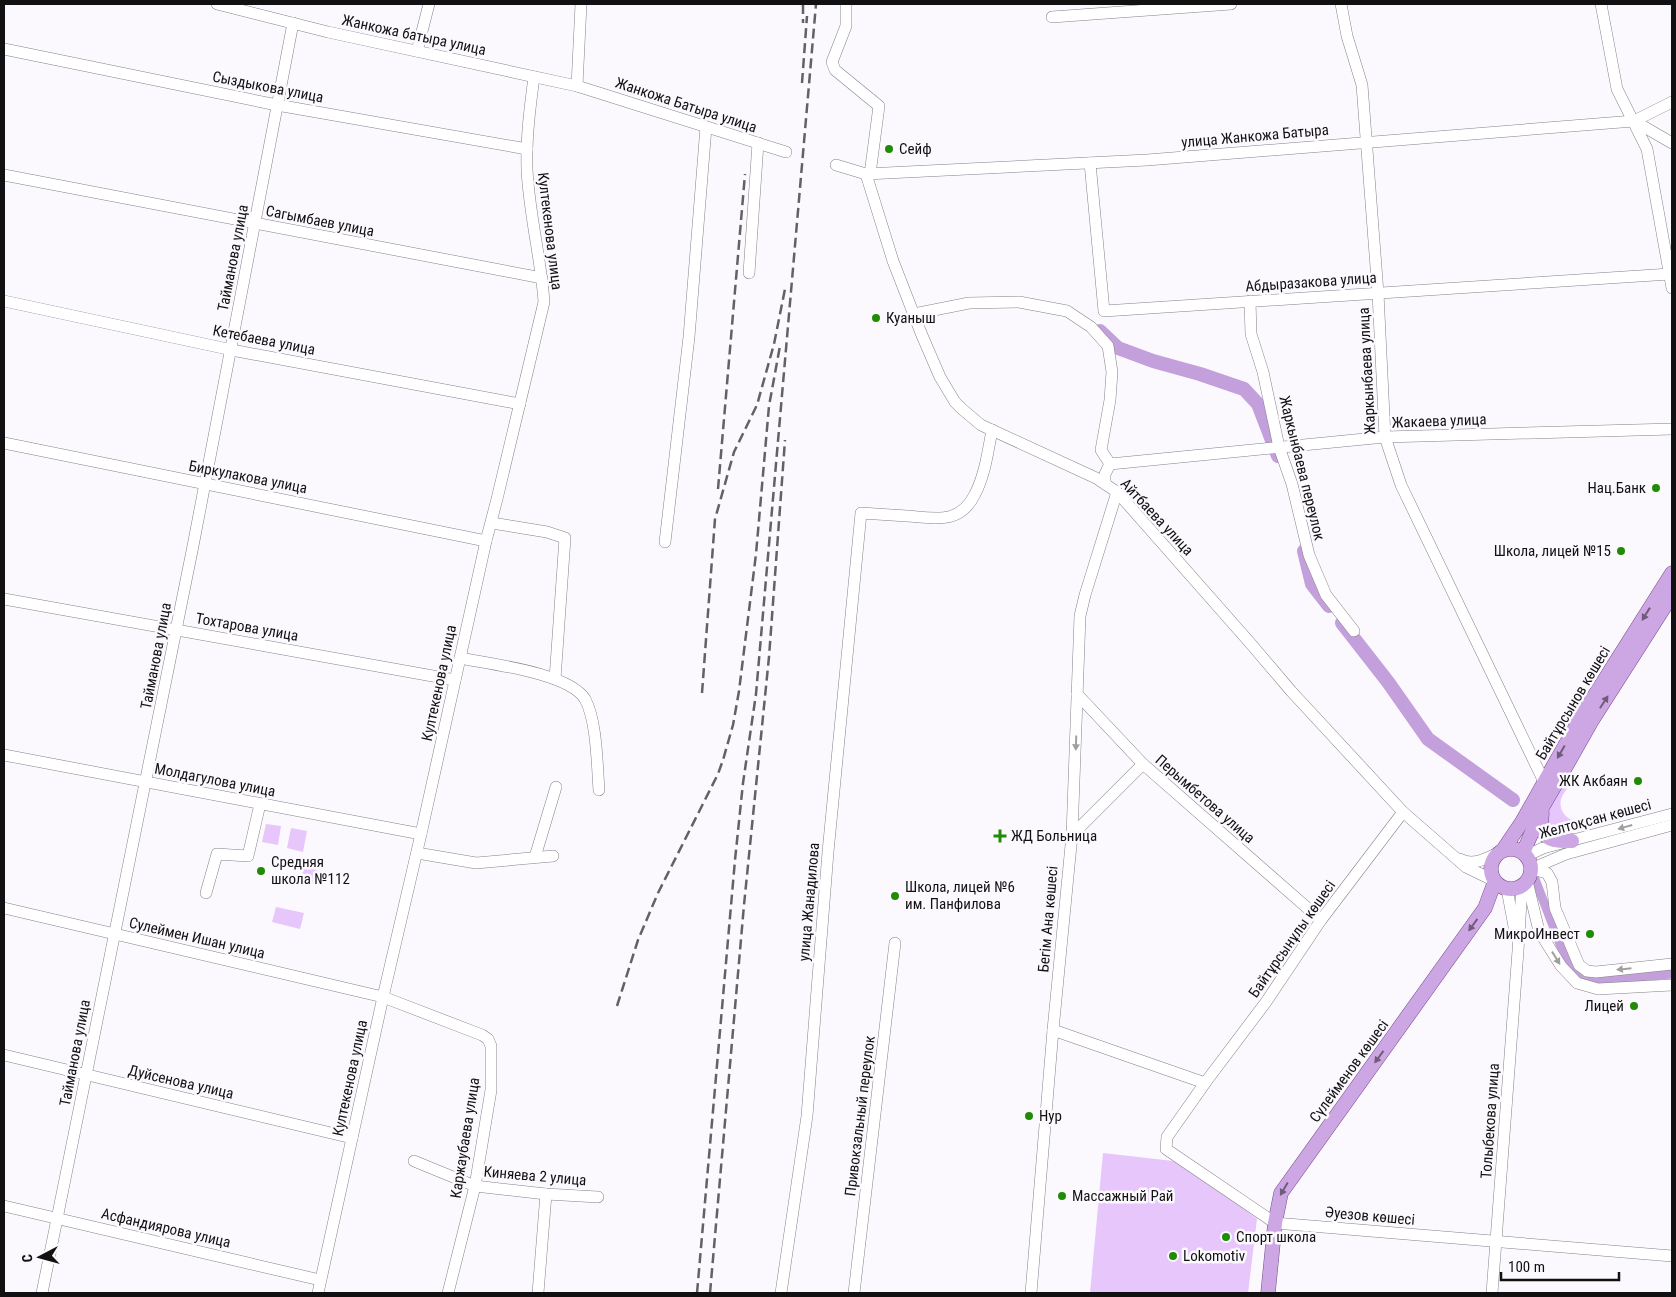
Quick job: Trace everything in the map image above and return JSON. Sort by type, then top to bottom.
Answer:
[{"type":"main road","name":"Байтұрсынов көшесі","points":[[1524,854],[1543,806],[1547,788],[1581,717],[1672,573]]},
{"type":"main road","name":"Байтұрсынов көшесі","points":[[1500,852],[1547,788],[1672,595]]},
{"type":"main road","points":[[1543,806],[1540,827],[1545,836],[1554,840],[1572,841]]},
{"type":"main road","points":[[1513,849],[1524,854],[1530,864],[1527,878],[1512,889],[1501,885],[1492,876],[1491,864],[1500,852],[1513,849]]},
{"type":"main road","name":"Сүлейменов көшесі","points":[[1268,1293],[1275,1223],[1281,1193],[1501,885]]},
{"type":"street","name":"Жанкожа батыра улица","points":[[217,4],[293,23],[577,86]]},
{"type":"street","points":[[417,51],[429,4]]},
{"type":"street","points":[[577,86],[581,4]]},
{"type":"street","points":[[846,4],[846,26],[832,62],[835,70],[878,106],[868,174]]},
{"type":"street","points":[[1052,17],[1231,4]]},
{"type":"street","name":"Жаркынбаева улица","points":[[1341,4],[1347,36],[1362,85],[1378,292],[1385,437],[1401,485],[1547,788]]},
{"type":"street","points":[[1601,4],[1617,89],[1647,149],[1672,288]]},
{"type":"street","name":"Тайманова улица","points":[[42,1293],[205,484],[293,23]]},
{"type":"street","name":"Сыздыкова улица","points":[[4,49],[277,105],[528,149]]},
{"type":"street","name":"Култекенова улица","points":[[318,1293],[486,541],[492,523],[544,302],[527,169],[528,124],[534,77]]},
{"type":"street","name":"Жанкожа Батыра улица","points":[[577,86],[786,152]]},
{"type":"street","points":[[1634,121],[1672,102]]},
{"type":"street","points":[[1634,121],[1672,143]]},
{"type":"street","name":"улица Жанкожа Батыра","points":[[836,165],[868,174],[1146,160],[1634,121]]},
{"type":"street","points":[[665,542],[689,338],[706,127]]},
{"type":"street","points":[[749,272],[758,144]]},
{"type":"street","name":"Абдыразакова улица","points":[[1090,163],[1104,311],[1670,274]]},
{"type":"street","name":"Айтбаева улица","points":[[868,174],[893,261],[940,377],[958,405],[973,420],[1096,478],[1117,492],[1291,691],[1403,812],[1466,867],[1501,885]]},
{"type":"street","name":"Сагымбаев улица","points":[[4,175],[542,278]]},
{"type":"street","name":"Кетебаева улица","points":[[4,301],[231,349],[520,404]]},
{"type":"street","name":"Жаркынбаева переулок","points":[[1250,301],[1251,334],[1263,372],[1279,447],[1292,484],[1309,555],[1326,595],[1354,632]]},
{"type":"street","points":[[914,314],[969,303],[1019,302],[1067,311],[1091,327],[1108,346],[1112,372],[1110,400],[1101,450],[1110,464],[1105,474],[1105,484]]},
{"type":"street","name":"Жакаева улица","points":[[1110,464],[1385,437],[1672,429]]},
{"type":"street","name":"улица Жанадилова","points":[[781,1293],[794,1212],[806,1116],[828,852],[861,513],[938,519],[951,516],[963,510],[976,493],[992,430]]},
{"type":"street","name":"Биркулакова улица","points":[[4,443],[486,541]]},
{"type":"street","name":"Бегім Ана көшесі","points":[[1031,1293],[1072,834],[1080,616],[1117,492]]},
{"type":"street","points":[[492,523],[547,532],[565,538],[555,679]]},
{"type":"street","name":"Тохтарова улица","points":[[4,599],[455,680]]},
{"type":"street","points":[[460,658],[555,679],[574,687],[585,700],[593,725],[599,790]]},
{"type":"street","name":"Перымбетова улица","points":[[1078,694],[1142,764],[1321,920]]},
{"type":"street","name":"Молдагулова улица","points":[[4,755],[421,834]]},
{"type":"street","points":[[1072,834],[1142,764]]},
{"type":"street","points":[[535,857],[556,787]]},
{"type":"street","points":[[206,892],[217,854],[248,856],[260,804]]},
{"type":"street","name":"Байтұрсынұлы көшесі","points":[[1205,1083],[1266,1002],[1321,920],[1403,812]]},
{"type":"street","name":"Желтоқсан көшесі","points":[[1524,854],[1672,814]]},
{"type":"street","name":"Желтоқсан көшесі","points":[[1527,878],[1566,854],[1672,825]]},
{"type":"street","points":[[1451,854],[1465,862],[1476,862],[1500,852]]},
{"type":"street","points":[[417,853],[476,863],[553,856]]},
{"type":"street","points":[[1527,878],[1547,873],[1552,882],[1555,908],[1579,965],[1583,969],[1596,972],[1672,964]]},
{"type":"street","points":[[1518,951],[1527,878]]},
{"type":"street","points":[[1527,878],[1539,931],[1561,966],[1577,983],[1598,989],[1672,985]]},
{"type":"street","points":[[1501,885],[1518,951]]},
{"type":"street","name":"Сулеймен Ишан улица","points":[[4,908],[383,997]]},
{"type":"street","name":"Привокзальный переулок","points":[[854,1293],[895,943]]},
{"type":"street","name":"Толыбекова улица","points":[[1492,1293],[1518,951]]},
{"type":"street","name":"Каржаубаева улица","points":[[383,997],[482,1035],[491,1046],[491,1090],[475,1186],[448,1293]]},
{"type":"street","points":[[1053,1030],[1205,1083]]},
{"type":"street","name":"Дуйсенова улица","points":[[4,1056],[352,1138]]},
{"type":"street","name":"Әуезов көшесі","points":[[1205,1083],[1167,1137],[1166,1149],[1275,1223],[1672,1256]]},
{"type":"street","name":"Киняева 2 улица","points":[[414,1162],[475,1186],[546,1194],[598,1197]]},
{"type":"street","points":[[538,1293],[546,1194]]},
{"type":"street","name":"Асфандиярова улица","points":[[4,1206],[320,1280]]},
{"type":"shaded area","points":[[1568,776],[1572,778],[1561,799],[1561,808],[1566,816],[1573,820],[1582,821],[1597,815],[1605,822],[1566,833],[1555,830],[1550,824],[1548,817],[1550,809]]},
{"type":"shaded area","points":[[266,824],[281,826],[278,845],[262,842]]},
{"type":"shaded area","points":[[291,828],[307,831],[303,852],[287,848]]},
{"type":"shaded area","points":[[305,860],[318,863],[314,884],[301,882]]},
{"type":"shaded area","points":[[276,907],[304,913],[300,929],[272,922]]},
{"type":"shaded area","name":"Lokomotiv","points":[[1103,1153],[1182,1162],[1257,1219],[1248,1293],[1090,1293]]},
{"type":"waterway","points":[[1100,331],[1118,348],[1153,361],[1244,389],[1258,404],[1278,456]]},
{"type":"waterway","points":[[1304,551],[1312,584],[1329,606]]},
{"type":"waterway","points":[[1342,623],[1388,682],[1428,739],[1513,800]]},
{"type":"waterway","points":[[1535,879],[1568,965],[1580,977],[1593,981],[1672,974]]},
{"type":"railway","points":[[803,4],[803,23]]},
{"type":"railway","points":[[697,1293],[735,860],[743,783],[756,694],[816,4]]},
{"type":"railway","points":[[802,83],[807,16]]},
{"type":"railway","points":[[718,489],[745,174]]},
{"type":"railway","points":[[702,693],[715,519],[734,452],[757,405],[774,344],[785,289]]},
{"type":"railway","points":[[617,1006],[638,940],[658,893],[718,774],[733,725],[756,554],[769,406],[780,346]]},
{"type":"railway","points":[[710,1293],[744,905],[769,657],[785,440]]},
{"type":"place","name":"Сейф","points":[[889,149]]},
{"type":"place","name":"Куаныш","points":[[876,318]]},
{"type":"place","name":"Нац.Банк","points":[[1656,488]]},
{"type":"place","name":"Школа, лицей №15","points":[[1621,551]]},
{"type":"place","name":"ЖК Акбаян","points":[[1638,781]]},
{"type":"place","name":"ЖД Больница","points":[[1000,836]]},
{"type":"place","name":"Средняя школа №112","points":[[261,871]]},
{"type":"place","name":"Школа, лицей №6 им. Панфилова","points":[[895,896]]},
{"type":"place","name":"МикроИнвест","points":[[1590,934]]},
{"type":"place","name":"Лицей","points":[[1634,1006]]},
{"type":"place","name":"Нур","points":[[1029,1116]]},
{"type":"place","name":"Массажный Рай","points":[[1062,1196]]},
{"type":"place","name":"Спорт школа","points":[[1226,1237]]},
{"type":"place","name":"Lokomotiv","points":[[1173,1256]]}]
